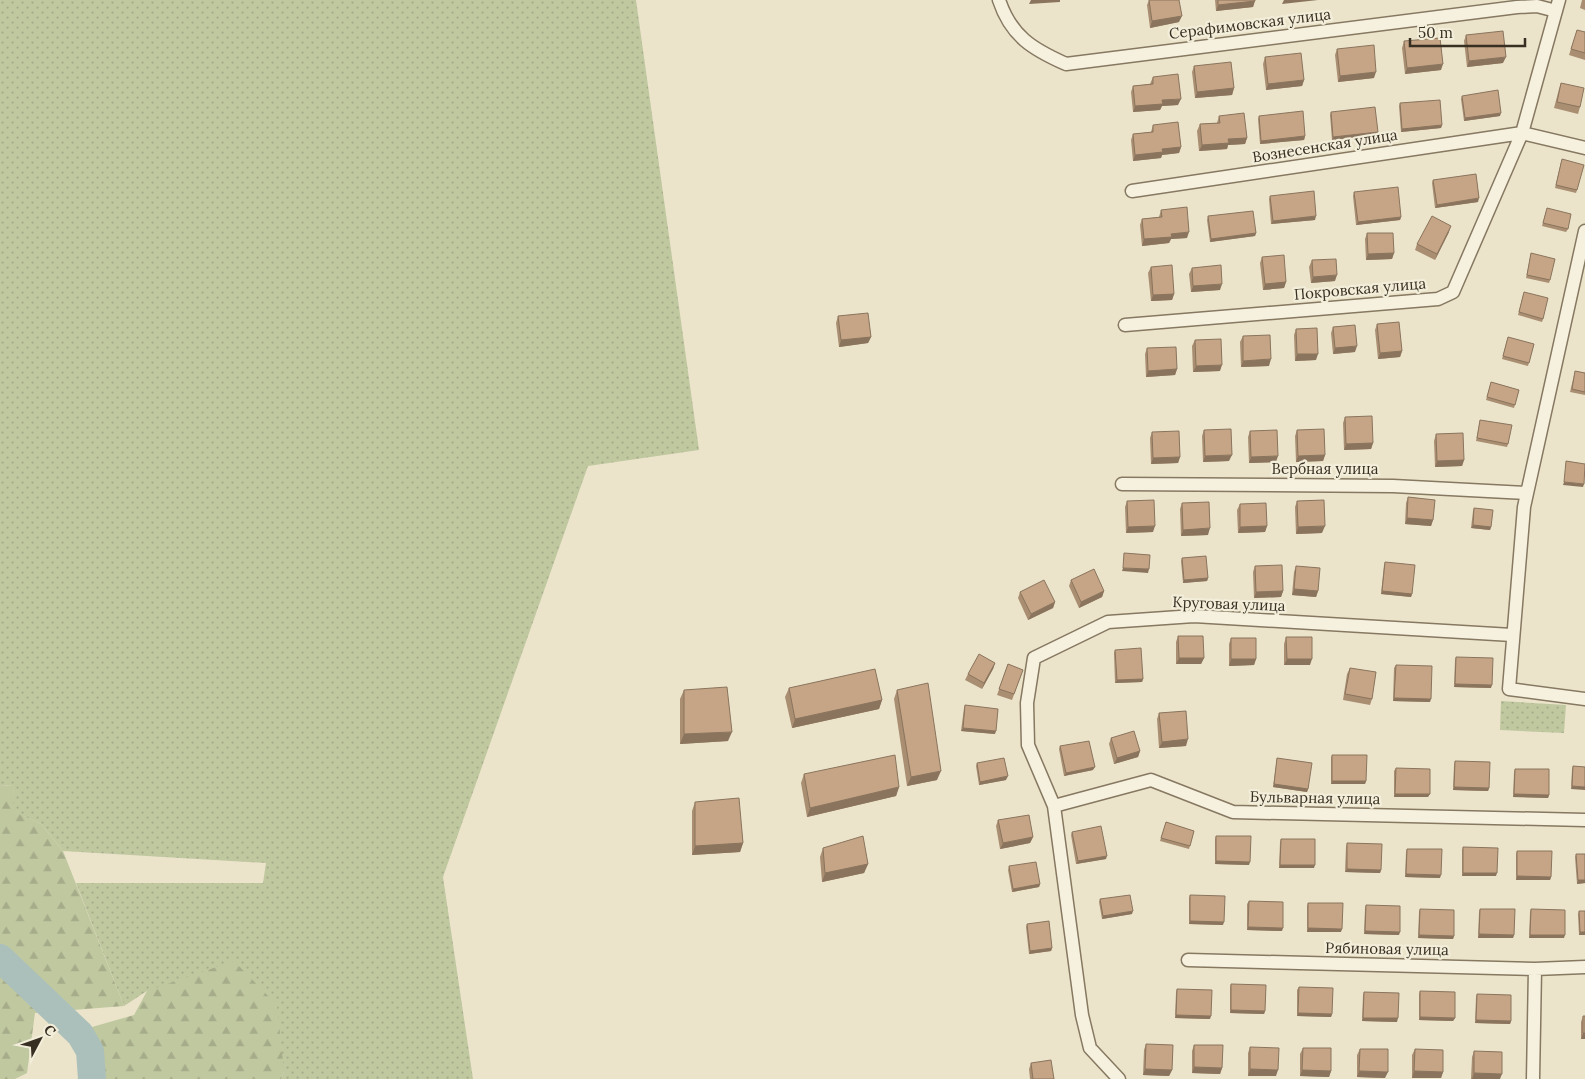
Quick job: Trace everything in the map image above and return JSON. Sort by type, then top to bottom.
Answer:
[{"type":"street","name":"Серафимовская улица","points":[[999,0],[1005,18],[1020,38],[1042,54],[1066,64],[1517,7],[1558,5]]},
{"type":"street","name":"Покровская улица","points":[[1125,325],[1438,299],[1453,292],[1522,133],[1558,5]]},
{"type":"street","points":[[1522,133],[1585,148]]},
{"type":"street","name":"Вознесенская улица","points":[[1132,192],[1522,133]]},
{"type":"street","points":[[1585,231],[1524,507],[1509,689],[1585,698]]},
{"type":"street","name":"Вербная улица","points":[[1122,484],[1393,486],[1527,493]]},
{"type":"street","name":"Круговая улица","points":[[1119,1079],[1090,1048],[1082,1015],[1054,806],[1028,745],[1027,703],[1034,658],[1108,622],[1194,616],[1512,635]]},
{"type":"street","name":"Бульварная улица","points":[[1054,806],[1151,780],[1233,812],[1585,820]]},
{"type":"street","name":"Рябиновая улица","points":[[1188,960],[1535,969],[1585,967]]},
{"type":"street","points":[[1533,1079],[1535,969]]},
{"type":"green space","points":[[0,0],[636,0],[699,450],[588,466],[443,877],[473,1079],[281,1079],[284,1072],[147,991],[124,1006],[76,883],[263,883],[266,863],[63,851],[41,824],[12,811],[14,785],[0,786]]},
{"type":"green space","points":[[1501,701],[1566,705],[1564,733],[1500,730]]},
{"type":"green space","points":[[14,785],[13,811],[41,824],[63,851],[124,1006],[35,1013],[27,1073],[15,1079],[0,1079],[0,786]]},
{"type":"green space","points":[[234,961],[277,1005],[284,1072],[281,1079],[80,1079],[85,1029],[134,1015],[147,991]]},
{"type":"building","points":[[1149,0],[1179,0],[1182,16],[1152,21]]},
{"type":"building","points":[[1218,0],[1255,0],[1255,1],[1218,5]]},
{"type":"building","points":[[1577,30],[1585,32],[1585,53],[1571,49]]},
{"type":"building","points":[[1503,31],[1506,57],[1469,61],[1466,35]]},
{"type":"building","points":[[1440,38],[1443,64],[1407,68],[1404,41]]},
{"type":"building","points":[[1374,45],[1376,72],[1340,76],[1337,49]]},
{"type":"building","points":[[1301,53],[1304,80],[1268,84],[1265,57]]},
{"type":"building","points":[[1231,62],[1234,88],[1197,92],[1194,66]]},
{"type":"building","points":[[1178,74],[1181,99],[1162,100],[1163,104],[1135,106],[1133,86],[1153,84],[1153,77]]},
{"type":"building","points":[[1561,83],[1584,88],[1580,107],[1557,102]]},
{"type":"building","points":[[1498,90],[1501,113],[1465,118],[1462,96]]},
{"type":"building","points":[[1440,100],[1442,125],[1402,129],[1400,103]]},
{"type":"building","points":[[1375,107],[1378,132],[1333,137],[1331,112]]},
{"type":"building","points":[[1303,111],[1305,136],[1261,141],[1259,116]]},
{"type":"building","points":[[1244,113],[1247,138],[1228,139],[1229,143],[1202,145],[1200,124],[1220,123],[1219,116]]},
{"type":"building","points":[[1178,122],[1181,147],[1162,149],[1163,152],[1135,155],[1133,134],[1153,132],[1153,125]]},
{"type":"building","points":[[1562,159],[1584,165],[1577,190],[1556,185]]},
{"type":"building","points":[[1476,174],[1479,198],[1437,205],[1433,180]]},
{"type":"building","points":[[1398,187],[1401,217],[1358,222],[1354,192]]},
{"type":"building","points":[[1314,191],[1316,216],[1273,221],[1270,196]]},
{"type":"building","points":[[1187,207],[1189,232],[1171,234],[1172,237],[1144,239],[1142,219],[1162,217],[1161,210]]},
{"type":"building","points":[[1547,208],[1571,214],[1568,229],[1543,223]]},
{"type":"building","points":[[1253,211],[1256,233],[1211,239],[1208,216]]},
{"type":"building","points":[[1432,216],[1451,226],[1437,254],[1417,244]]},
{"type":"building","points":[[1367,233],[1393,233],[1394,253],[1368,254]]},
{"type":"building","points":[[1531,253],[1555,259],[1550,280],[1527,275]]},
{"type":"building","points":[[1284,255],[1286,282],[1265,284],[1262,257]]},
{"type":"building","points":[[1336,259],[1337,275],[1313,277],[1312,260]]},
{"type":"building","points":[[1172,265],[1174,294],[1153,295],[1151,267]]},
{"type":"building","points":[[1221,265],[1222,284],[1193,286],[1192,268]]},
{"type":"building","points":[[1524,292],[1548,298],[1543,319],[1519,312]]},
{"type":"building","points":[[868,313],[871,337],[841,340],[838,316]]},
{"type":"building","points":[[1399,322],[1402,351],[1380,353],[1377,324]]},
{"type":"building","points":[[1355,325],[1357,346],[1335,348],[1333,327]]},
{"type":"building","points":[[1317,328],[1318,354],[1297,354],[1296,329]]},
{"type":"building","points":[[1270,335],[1271,359],[1243,361],[1243,336]]},
{"type":"building","points":[[1508,337],[1534,344],[1529,363],[1503,356]]},
{"type":"building","points":[[1221,339],[1222,365],[1196,366],[1195,340]]},
{"type":"building","points":[[1176,347],[1177,369],[1148,371],[1147,348]]},
{"type":"building","points":[[1575,371],[1585,373],[1585,392],[1572,389]]},
{"type":"building","points":[[1491,382],[1519,390],[1515,405],[1487,397]]},
{"type":"building","points":[[1372,416],[1373,443],[1346,444],[1345,417]]},
{"type":"building","points":[[1480,420],[1512,425],[1508,444],[1477,438]]},
{"type":"building","points":[[1231,429],[1232,455],[1205,456],[1204,430]]},
{"type":"building","points":[[1324,429],[1325,455],[1298,456],[1297,430]]},
{"type":"building","points":[[1277,430],[1278,456],[1251,457],[1250,431]]},
{"type":"building","points":[[1179,431],[1180,457],[1153,458],[1152,432]]},
{"type":"building","points":[[1463,433],[1464,460],[1437,461],[1436,434]]},
{"type":"building","points":[[1566,461],[1585,464],[1584,484],[1564,482]]},
{"type":"building","points":[[1408,497],[1435,500],[1433,520],[1407,518]]},
{"type":"building","points":[[1154,500],[1155,526],[1128,527],[1127,501]]},
{"type":"building","points":[[1324,500],[1325,526],[1298,527],[1297,501]]},
{"type":"building","points":[[1209,502],[1210,528],[1183,530],[1182,503]]},
{"type":"building","points":[[1266,503],[1267,526],[1240,527],[1240,504]]},
{"type":"building","points":[[1474,508],[1493,510],[1491,527],[1473,525]]},
{"type":"building","points":[[1124,553],[1150,555],[1149,569],[1123,568]]},
{"type":"building","points":[[1206,556],[1208,578],[1184,580],[1182,558]]},
{"type":"building","points":[[1385,562],[1415,565],[1412,594],[1382,591]]},
{"type":"building","points":[[1282,565],[1283,591],[1256,592],[1255,566]]},
{"type":"building","points":[[1296,566],[1320,568],[1318,591],[1294,589]]},
{"type":"building","points":[[1094,569],[1104,591],[1081,602],[1071,580]]},
{"type":"building","points":[[1044,580],[1055,602],[1031,614],[1020,592]]},
{"type":"building","points":[[1178,636],[1203,636],[1204,658],[1179,658]]},
{"type":"building","points":[[1286,637],[1312,637],[1312,659],[1287,659]]},
{"type":"building","points":[[1231,638],[1256,638],[1256,659],[1231,659]]},
{"type":"building","points":[[1141,648],[1143,679],[1117,680],[1115,650]]},
{"type":"building","points":[[979,654],[995,663],[984,683],[968,674]]},
{"type":"building","points":[[1456,657],[1493,658],[1492,685],[1455,684]]},
{"type":"building","points":[[1008,664],[1023,670],[1014,694],[999,689]]},
{"type":"building","points":[[1396,665],[1432,666],[1431,699],[1394,698]]},
{"type":"building","points":[[1350,668],[1376,672],[1372,699],[1345,694]]},
{"type":"building","points":[[875,669],[882,700],[795,719],[789,688]]},
{"type":"building","points":[[928,683],[941,771],[911,777],[897,690]]},
{"type":"building","points":[[727,687],[732,732],[684,734],[684,690]]},
{"type":"building","points":[[965,705],[998,709],[996,731],[963,728]]},
{"type":"building","points":[[1186,711],[1188,739],[1162,742],[1159,713]]},
{"type":"building","points":[[1134,731],[1140,751],[1117,758],[1111,738]]},
{"type":"building","points":[[1089,741],[1095,767],[1066,773],[1060,746]]},
{"type":"building","points":[[895,755],[899,787],[810,808],[804,774]]},
{"type":"building","points":[[1332,755],[1367,755],[1366,781],[1332,781]]},
{"type":"building","points":[[1004,758],[1008,776],[980,782],[977,763]]},
{"type":"building","points":[[1277,758],[1312,763],[1308,789],[1274,784]]},
{"type":"building","points":[[1455,761],[1490,762],[1489,788],[1454,787]]},
{"type":"building","points":[[1573,766],[1585,767],[1585,787],[1572,786]]},
{"type":"building","points":[[1396,768],[1430,769],[1430,794],[1395,794]]},
{"type":"building","points":[[1515,769],[1549,769],[1549,795],[1514,794]]},
{"type":"building","points":[[739,798],[743,843],[695,846],[695,802]]},
{"type":"building","points":[[1029,815],[1033,837],[1003,843],[998,820]]},
{"type":"building","points":[[1166,822],[1194,831],[1190,846],[1161,838]]},
{"type":"building","points":[[1101,826],[1107,856],[1078,861],[1072,832]]},
{"type":"building","points":[[863,836],[868,864],[825,873],[823,848]]},
{"type":"building","points":[[1216,836],[1251,836],[1250,862],[1216,861]]},
{"type":"building","points":[[1281,839],[1315,839],[1315,865],[1280,865]]},
{"type":"building","points":[[1347,843],[1382,844],[1381,870],[1347,869]]},
{"type":"building","points":[[1463,847],[1498,848],[1497,873],[1463,873]]},
{"type":"building","points":[[1407,849],[1442,849],[1441,875],[1406,874]]},
{"type":"building","points":[[1517,851],[1552,851],[1551,877],[1517,876]]},
{"type":"building","points":[[1576,854],[1585,854],[1585,880],[1578,880]]},
{"type":"building","points":[[1036,862],[1040,884],[1013,889],[1009,866]]},
{"type":"building","points":[[1130,895],[1133,911],[1103,916],[1100,899]]},
{"type":"building","points":[[1190,895],[1225,896],[1224,922],[1190,921]]},
{"type":"building","points":[[1249,901],[1283,902],[1283,928],[1248,927]]},
{"type":"building","points":[[1308,903],[1343,903],[1342,929],[1308,928]]},
{"type":"building","points":[[1366,905],[1400,906],[1400,932],[1365,931]]},
{"type":"building","points":[[1420,909],[1454,910],[1454,936],[1419,935]]},
{"type":"building","points":[[1480,909],[1515,909],[1514,935],[1479,934]]},
{"type":"building","points":[[1531,909],[1565,910],[1565,935],[1530,935]]},
{"type":"building","points":[[1579,911],[1585,911],[1585,932],[1580,932]]},
{"type":"building","points":[[1049,921],[1052,948],[1030,951],[1027,924]]},
{"type":"building","points":[[1231,984],[1266,985],[1265,1011],[1231,1010]]},
{"type":"building","points":[[1299,987],[1333,988],[1332,1014],[1298,1013]]},
{"type":"building","points":[[1177,989],[1212,990],[1211,1016],[1176,1015]]},
{"type":"building","points":[[1420,991],[1455,992],[1455,1018],[1420,1017]]},
{"type":"building","points":[[1364,992],[1399,993],[1398,1018],[1363,1018]]},
{"type":"building","points":[[1477,994],[1511,995],[1511,1021],[1476,1020]]},
{"type":"building","points":[[1583,1016],[1585,1016],[1585,1033],[1583,1033]]},
{"type":"building","points":[[1146,1044],[1173,1045],[1172,1070],[1145,1069]]},
{"type":"building","points":[[1194,1045],[1223,1045],[1222,1068],[1194,1067]]},
{"type":"building","points":[[1250,1047],[1279,1048],[1278,1070],[1250,1069]]},
{"type":"building","points":[[1303,1048],[1331,1048],[1331,1071],[1302,1070]]},
{"type":"building","points":[[1360,1049],[1388,1049],[1388,1072],[1359,1071]]},
{"type":"building","points":[[1415,1049],[1443,1050],[1443,1072],[1414,1071]]},
{"type":"building","points":[[1474,1051],[1502,1052],[1502,1074],[1474,1073]]},
{"type":"building","points":[[1051,1060],[1054,1079],[1033,1079],[1031,1063]]},
{"type":"waterway","points":[[0,958],[80,1034],[90,1051],[92,1079]]}]
